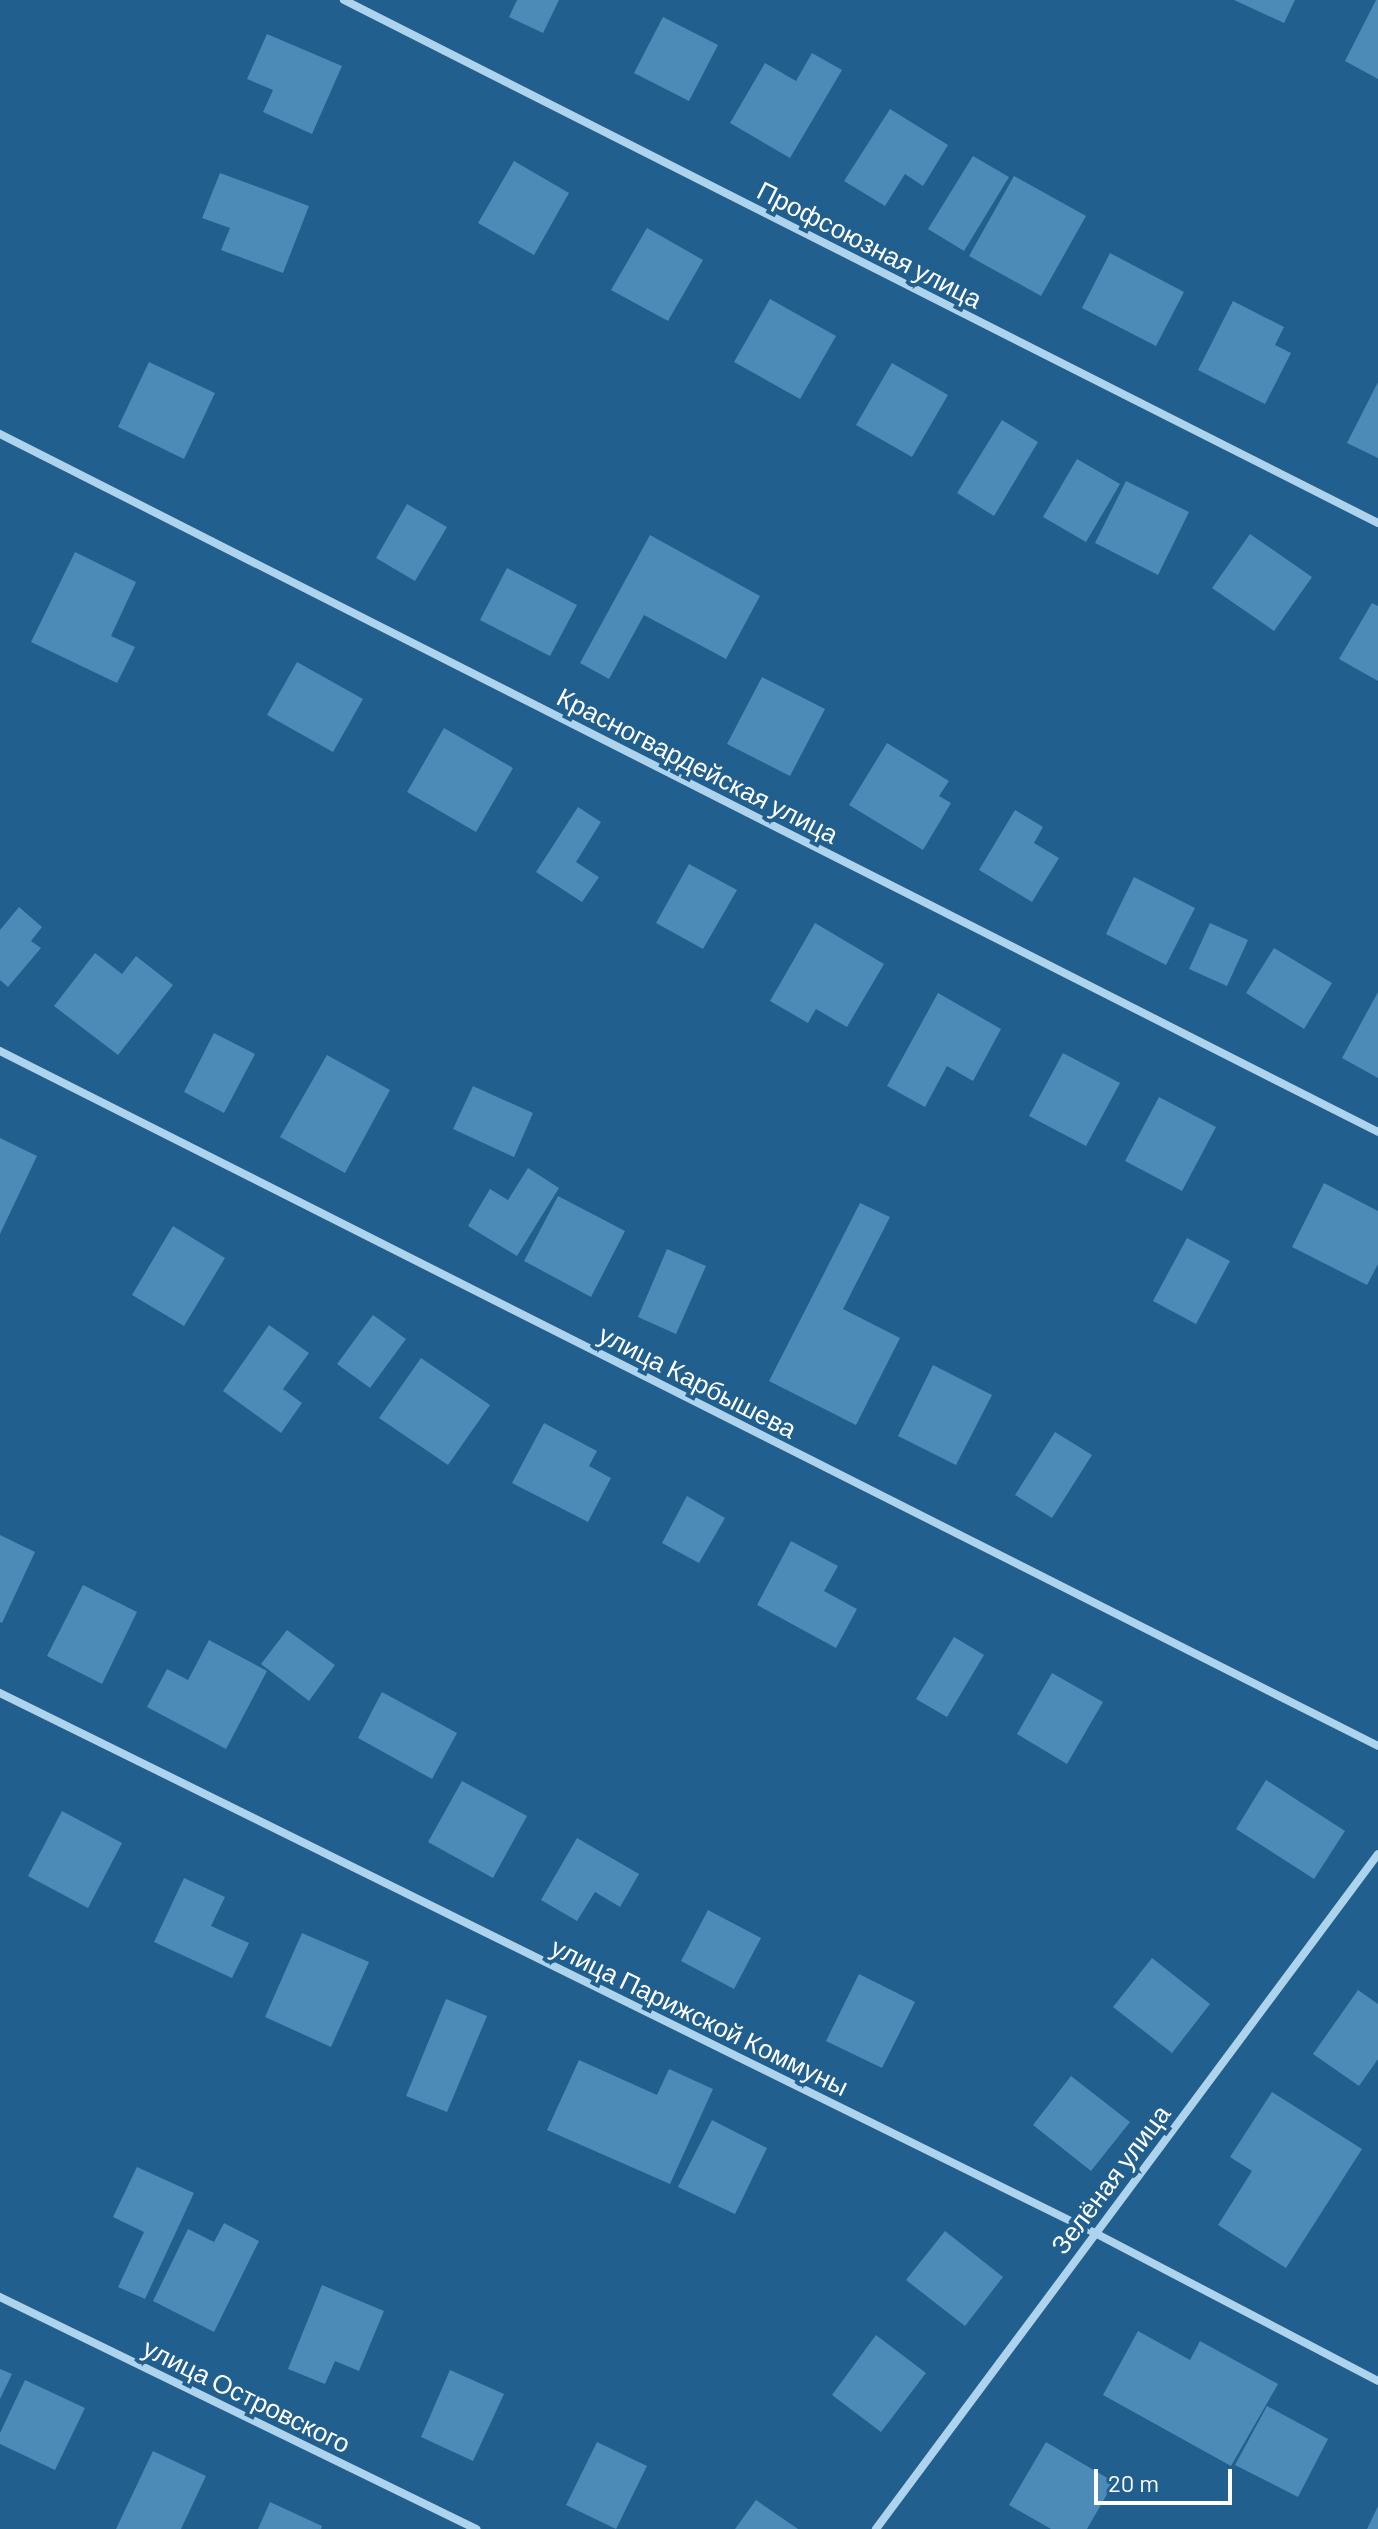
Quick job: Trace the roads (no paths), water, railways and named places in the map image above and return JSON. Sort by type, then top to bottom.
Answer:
[{"type":"street","name":"Профсоюзная улица","points":[[344,0],[1378,523]]},
{"type":"street","name":"Красногвардейская улица","points":[[0,434],[1378,1132]]},
{"type":"street","name":"улица Карбышева","points":[[0,1051],[1378,1746]]},
{"type":"street","name":"улица Парижской Коммуны","points":[[0,1693],[1095,2233],[1378,2381]]},
{"type":"street","name":"Зелёная улица","points":[[876,2529],[1378,1854]]},
{"type":"street","name":"улица Островского","points":[[0,2297],[476,2529]]}]
